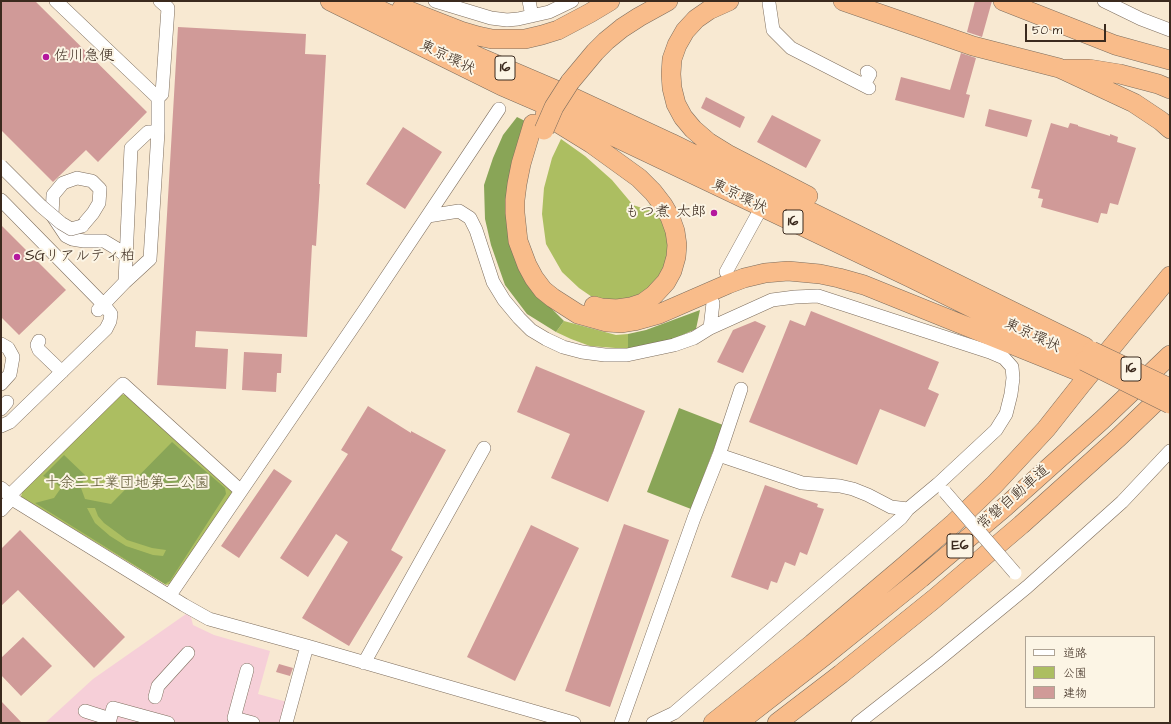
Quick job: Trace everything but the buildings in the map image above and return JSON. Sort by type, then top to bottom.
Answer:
[{"type":"highway","name":"東京環状","points":[[330,1],[502,86],[914,264],[1084,361],[1170,388]]},
{"type":"highway","name":"東京環状","points":[[361,1],[481,58],[570,96],[650,134],[766,200],[902,274],[1170,404]]},
{"type":"highway","points":[[384,1],[461,31],[492,39],[525,39],[558,30],[610,1]]},
{"type":"highway","points":[[643,1],[608,24],[592,38],[576,56],[564,79],[554,107],[538,127],[522,158],[515,200],[518,241],[527,265],[534,278],[553,298],[578,314],[607,322],[622,323],[659,314],[744,278],[765,273],[788,271],[820,274],[864,285],[1084,361]]},
{"type":"highway","points":[[564,79],[617,32],[639,17],[668,1]]},
{"type":"highway","points":[[729,1],[708,10],[696,19],[685,31],[677,45],[672,59],[670,74],[676,104],[683,117],[708,142],[729,155],[880,234],[914,264]]},
{"type":"highway","points":[[839,1],[843,1],[973,46],[1059,68],[1134,103],[1161,121],[1170,129]]},
{"type":"highway","points":[[1003,1],[1115,45],[1170,60]]},
{"type":"highway","points":[[1115,45],[1170,74]]},
{"type":"highway","points":[[1059,68],[1089,69],[1120,74],[1158,84],[1170,89]]},
{"type":"highway","points":[[502,86],[592,144],[639,178],[656,197],[670,217],[675,231],[677,245],[676,258],[666,282],[654,295],[643,303],[617,309],[601,308],[586,304],[574,299],[552,281],[543,270],[536,258],[531,244],[527,211],[528,193],[536,151],[538,127]]},
{"type":"highway","points":[[713,723],[812,644],[890,578],[954,523],[995,484],[1046,430],[1170,276]]},
{"type":"highway","name":"常磐自動車道","points":[[738,723],[921,578],[1000,511],[1102,420],[1170,355]]},
{"type":"highway","name":"常磐自動車道","points":[[777,723],[934,600],[1021,525],[1119,437],[1170,388]]},
{"type":"street","points":[[56,1],[158,98]]},
{"type":"street","points":[[101,308],[125,282],[150,259],[158,132],[158,98],[162,94],[168,8],[160,1]]},
{"type":"street","points":[[435,1],[491,18],[507,20],[549,12],[572,1]]},
{"type":"street","points":[[529,1],[532,16]]},
{"type":"street","points":[[1104,1],[1141,19],[1170,30]]},
{"type":"street","points":[[770,3],[772,30],[791,48],[867,82]]},
{"type":"street","points":[[170,596],[371,302],[499,109]]},
{"type":"street","points":[[125,282],[131,148],[148,132],[158,132]]},
{"type":"street","points":[[1,166],[33,198],[61,223],[71,228],[82,226],[99,203],[100,189],[92,181],[77,178],[63,183],[53,195],[52,216],[66,236],[72,239],[84,241],[104,241],[126,256]]},
{"type":"street","points":[[1,200],[101,308],[110,314],[110,321],[106,329],[62,372],[4,422]]},
{"type":"street","points":[[726,272],[766,200]]},
{"type":"street","points":[[428,216],[458,211],[470,218],[476,230],[493,282],[504,300],[519,318],[531,330],[546,339],[563,347],[582,352],[605,355],[627,355],[674,345],[694,338],[710,328],[772,300],[818,296],[969,345],[1004,358],[1012,367],[1013,378],[1011,394],[1006,414],[996,430],[942,488],[908,509],[901,518],[674,714],[653,723]]},
{"type":"street","points":[[710,328],[713,303]]},
{"type":"street","points":[[39,341],[37,346],[39,350],[62,372]]},
{"type":"street","points":[[1,344],[8,348],[13,357],[10,374],[1,384]]},
{"type":"street","points":[[1,510],[8,494],[123,384],[241,491]]},
{"type":"street","points":[[621,723],[691,525],[719,455],[742,389]]},
{"type":"street","points":[[364,663],[484,448]]},
{"type":"street","points":[[858,723],[937,661],[1027,587],[1122,502],[1170,451]]},
{"type":"street","points":[[719,455],[796,482],[840,486],[853,489],[891,507],[908,509]]},
{"type":"street","points":[[942,488],[1027,587]]},
{"type":"street","points":[[8,494],[17,502],[209,619],[364,663],[533,717],[574,723]]},
{"type":"street","points":[[286,723],[307,646]]},
{"type":"street","points":[[155,697],[158,686],[188,653]]},
{"type":"street","points":[[246,670],[234,718],[250,723]]},
{"type":"street","points":[[86,712],[110,721],[113,708],[168,723]]},
{"type":"shaded area","points":[[186,614],[191,617],[193,625],[214,635],[270,651],[258,694],[287,702],[281,723],[45,723],[93,679]]},
{"type":"green space","points":[[517,117],[525,121],[508,231],[546,303],[564,321],[556,332],[527,314],[505,285],[491,245],[485,219],[484,185],[503,135]]},
{"type":"green space","points":[[561,139],[585,156],[612,180],[633,205],[642,208],[654,203],[666,221],[671,260],[643,296],[620,304],[595,299],[579,288],[562,272],[546,244],[542,214],[544,188],[552,158]]},
{"type":"green space","points":[[700,310],[696,329],[662,344],[628,349],[628,334],[646,330]]},
{"type":"green space","points":[[564,321],[616,335],[628,334],[628,349],[590,346],[571,339],[556,332]]},
{"type":"green space","name":"十余二工業団地第二公園","points":[[120,394],[127,395],[231,488],[232,493],[170,584],[166,585],[21,497],[22,492]]},
{"type":"green space","points":[[679,408],[723,425],[691,509],[647,492]]},
{"type":"green space","points":[[172,442],[225,488],[226,494],[170,581],[165,584],[35,503],[54,498],[61,488],[54,481],[43,476],[64,455],[85,475],[81,488],[85,499],[111,504]],"holes":[[[87,508],[95,508],[98,516],[104,523],[127,540],[152,548],[166,550],[163,556],[153,555],[126,546],[110,536],[95,523]]]},
{"type":"place","name":"佐川急便","points":[[46,57]]},
{"type":"place","name":"もつ煮 太郎","points":[[714,213]]},
{"type":"place","name":"SGリアルティ柏","points":[[17,257]]}]
